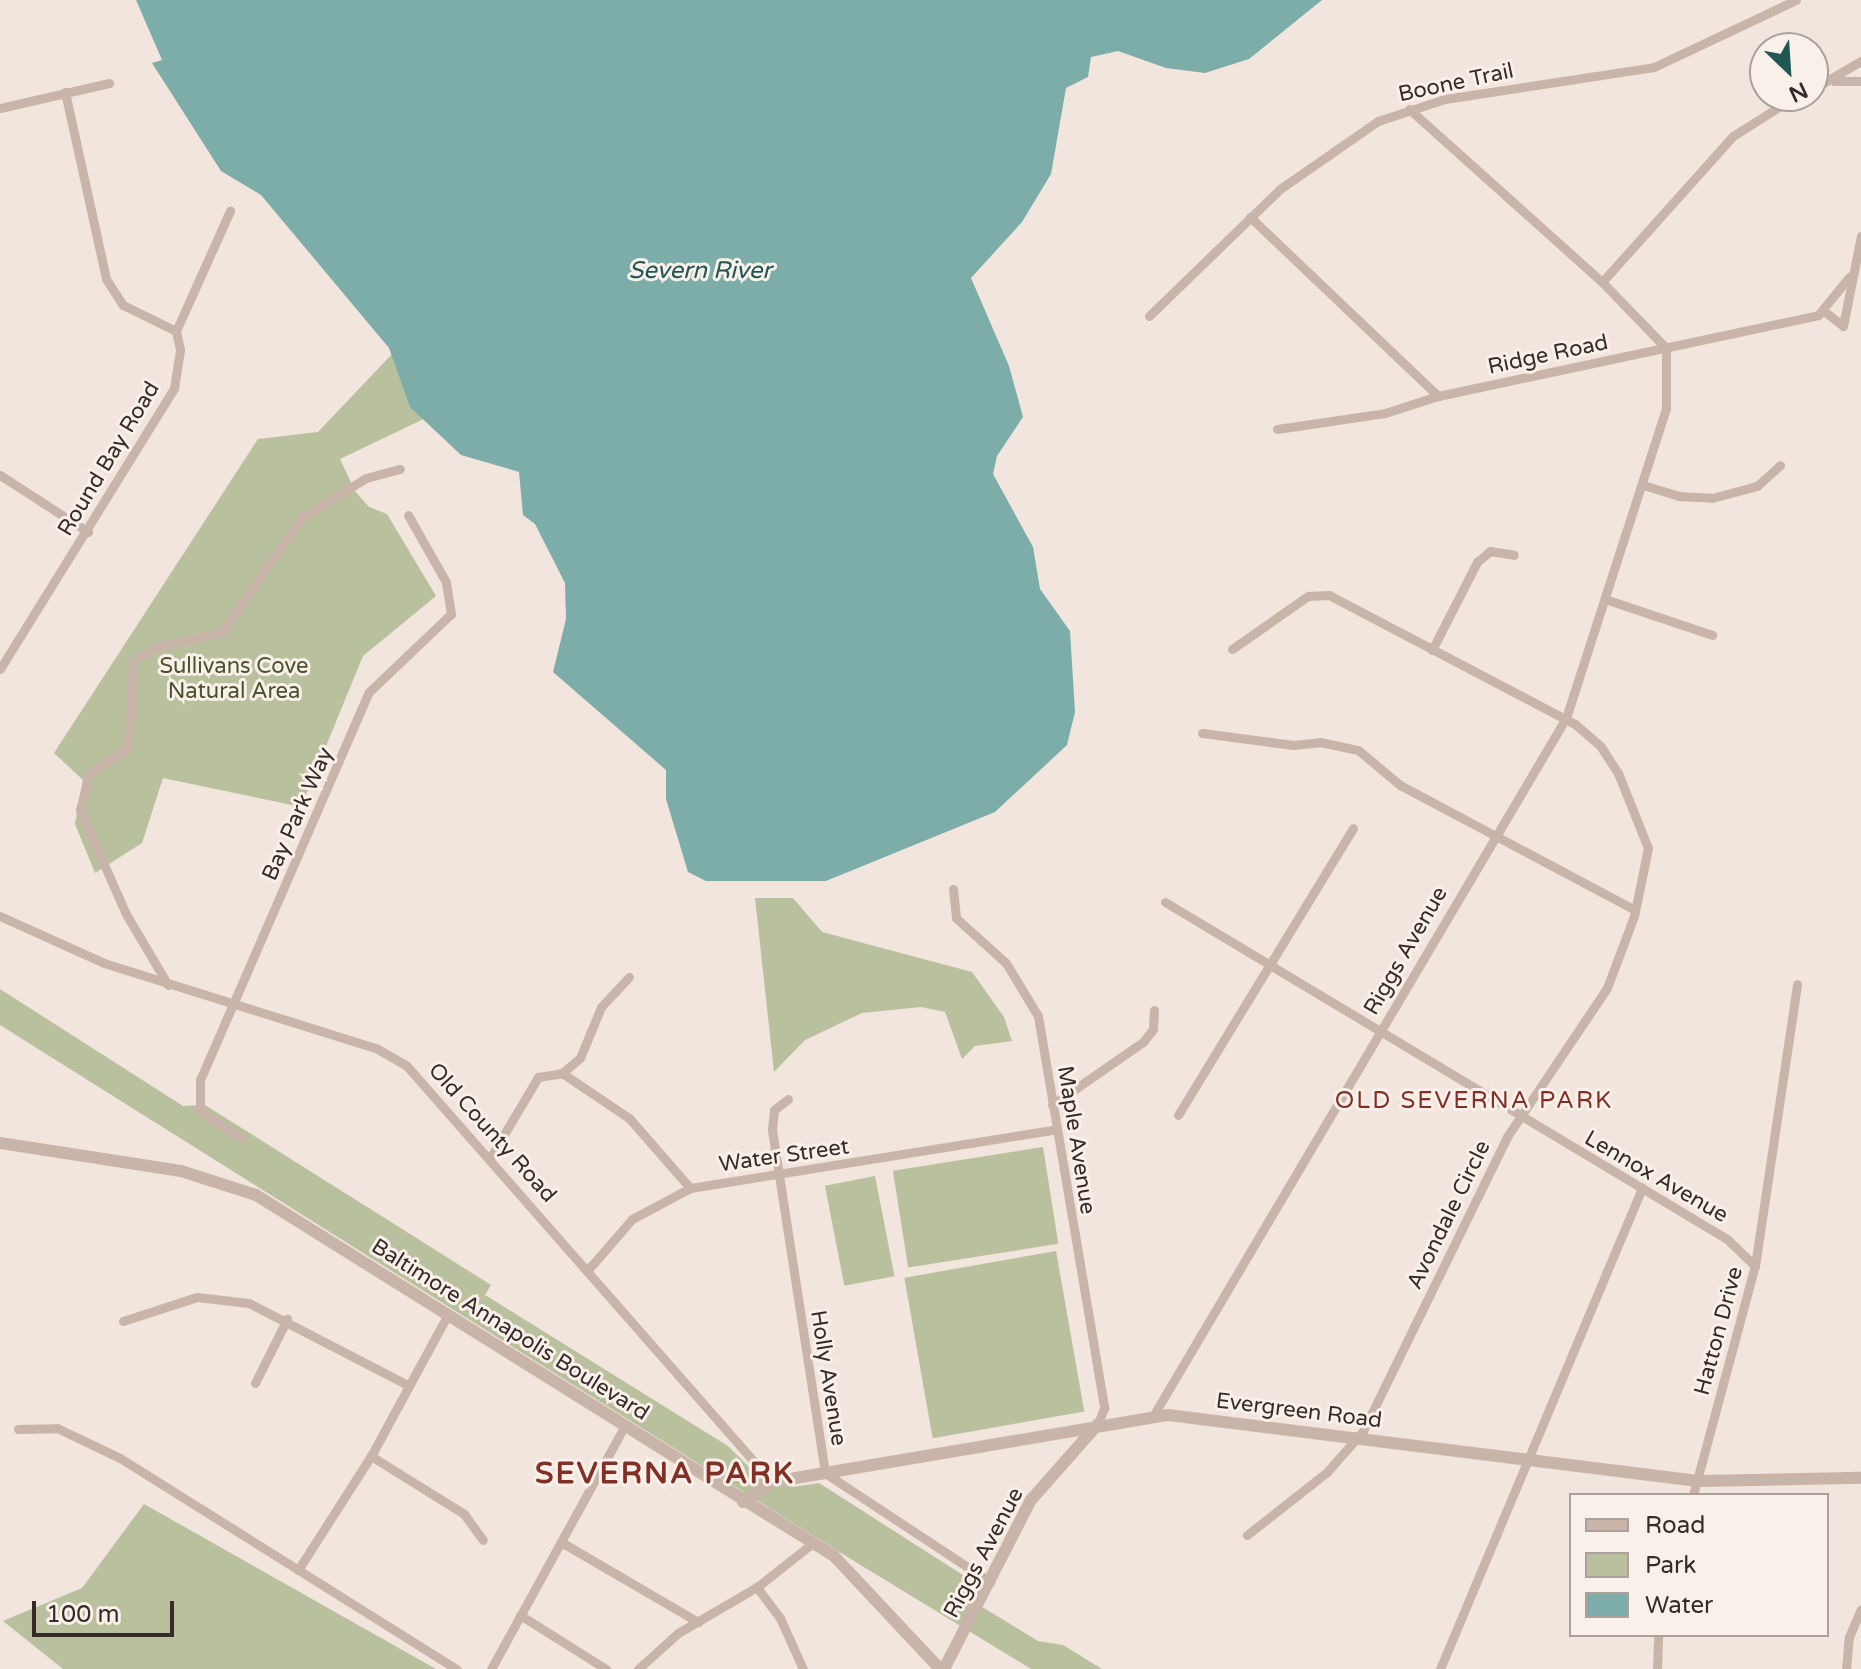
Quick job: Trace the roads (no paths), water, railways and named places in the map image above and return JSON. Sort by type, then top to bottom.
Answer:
[{"type":"street","name":"Boone Trail","points":[[1149,316],[1250,217],[1338,144],[1409,109],[1654,67],[1796,0]]},
{"type":"street","points":[[1829,83],[1861,61]]},
{"type":"street","points":[[1834,81],[1861,81]]},
{"type":"street","points":[[0,108],[109,83]]},
{"type":"street","points":[[65,92],[106,279],[123,305],[176,331]]},
{"type":"street","points":[[1409,109],[1602,282],[1666,348]]},
{"type":"street","points":[[1602,282],[1733,136],[1771,112]]},
{"type":"street","name":"Round Bay Road","points":[[0,669],[88,532],[174,388],[180,349],[176,331],[230,211]]},
{"type":"street","points":[[1250,217],[1438,396]]},
{"type":"street","points":[[1850,276],[1824,311],[1843,326],[1850,276],[1861,236]]},
{"type":"street","name":"Ridge Road","points":[[1277,429],[1385,413],[1438,396],[1824,311]]},
{"type":"street","name":"Riggs Avenue","points":[[1153,1416],[1500,835],[1566,718],[1608,600],[1666,409],[1666,348]]},
{"type":"street","points":[[1643,485],[1678,496],[1712,498],[1757,486],[1780,465]]},
{"type":"street","points":[[168,985],[126,914],[80,810],[89,773],[128,748],[133,661],[154,648],[222,632],[301,518],[366,478],[400,469]]},
{"type":"street","points":[[0,475],[88,532]]},
{"type":"street","name":"Bay Park Way","points":[[241,1138],[200,1111],[197,1096],[233,1006],[369,692],[451,614],[446,582],[408,515]]},
{"type":"street","points":[[1432,650],[1477,562],[1490,551],[1514,555]]},
{"type":"street","name":"Avondale Circle","points":[[1232,649],[1317,593],[1432,650],[1566,718],[1607,755],[1642,825],[1648,860],[1635,910],[1607,988],[1519,1116],[1358,1438],[1294,1501],[1247,1535]]},
{"type":"street","points":[[1608,600],[1712,635]]},
{"type":"street","points":[[1202,733],[1293,745],[1320,742],[1358,750],[1400,785],[1500,835],[1635,910]]},
{"type":"street","points":[[1178,1115],[1353,828]]},
{"type":"street","name":"Maple Avenue","points":[[953,889],[956,918],[1006,963],[1038,1016],[1054,1130],[1104,1408],[1098,1424]]},
{"type":"street","name":"Lennox Avenue","points":[[1165,902],[1727,1239],[1755,1266]]},
{"type":"street","name":"Old County Road","points":[[0,916],[104,963],[390,1054],[424,1081],[772,1482]]},
{"type":"street","points":[[490,1158],[538,1077],[562,1073],[580,1058],[601,1007],[629,977]]},
{"type":"street","name":"Hatton Drive","points":[[1694,1493],[1755,1266],[1797,984]]},
{"type":"street","points":[[1052,1105],[1143,1042],[1153,1029],[1154,1010]]},
{"type":"street","name":"Water Street","points":[[562,1073],[629,1118],[690,1188],[778,1177],[1054,1130]]},
{"type":"street","name":"Holly Avenue","points":[[788,1099],[774,1110],[778,1177],[825,1473],[990,1582]]},
{"type":"street","name":"Baltimore Annapolis Boulevard","points":[[0,1143],[181,1171],[233,1185],[291,1215],[743,1502],[814,1542],[851,1571],[942,1669]]},
{"type":"street","points":[[587,1271],[632,1219],[690,1188]]},
{"type":"street","points":[[1440,1669],[1642,1188]]},
{"type":"street","points":[[123,1321],[201,1297],[249,1303],[287,1319],[406,1384]]},
{"type":"street","points":[[298,1570],[371,1456],[406,1384],[448,1314]]},
{"type":"street","points":[[255,1383],[287,1319]]},
{"type":"street","name":"Evergreen Road","points":[[743,1502],[772,1482],[1153,1416],[1527,1458],[1698,1481],[1861,1478]]},
{"type":"street","name":"Riggs Avenue","points":[[942,1669],[1031,1500],[1098,1424]]},
{"type":"street","points":[[491,1669],[624,1427]]},
{"type":"street","points":[[18,1429],[57,1428],[93,1443],[457,1669]]},
{"type":"street","points":[[371,1456],[464,1514],[483,1540]]},
{"type":"street","points":[[561,1542],[698,1622]]},
{"type":"street","points":[[638,1669],[698,1622],[757,1587],[814,1542]]},
{"type":"street","points":[[757,1587],[780,1618],[803,1669]]},
{"type":"street","points":[[1846,1669],[1849,1637],[1861,1609]]},
{"type":"street","points":[[520,1615],[606,1669]]},
{"type":"street","points":[[1657,1669],[1658,1637]]},
{"type":"water","name":"Severn River","points":[[136,0],[1322,0],[1249,59],[1205,73],[1166,68],[1118,51],[1091,57],[1088,77],[1066,88],[1051,174],[1022,222],[971,278],[1009,366],[1023,417],[997,456],[993,474],[1033,547],[1040,589],[1070,631],[1075,712],[1067,745],[995,812],[826,881],[706,881],[688,872],[666,799],[666,770],[553,672],[566,619],[565,583],[535,524],[523,515],[519,472],[461,455],[410,407],[389,348],[261,195],[221,171],[152,63],[162,60]]},
{"type":"district","name":"OLD SEVERNA PARK","points":[[1474,1101]]},
{"type":"district","name":"SEVERNA PARK","points":[[665,1474]]},
{"type":"park label","name":"Sullivans Cove Natural Area","points":[[234,678]]}]
